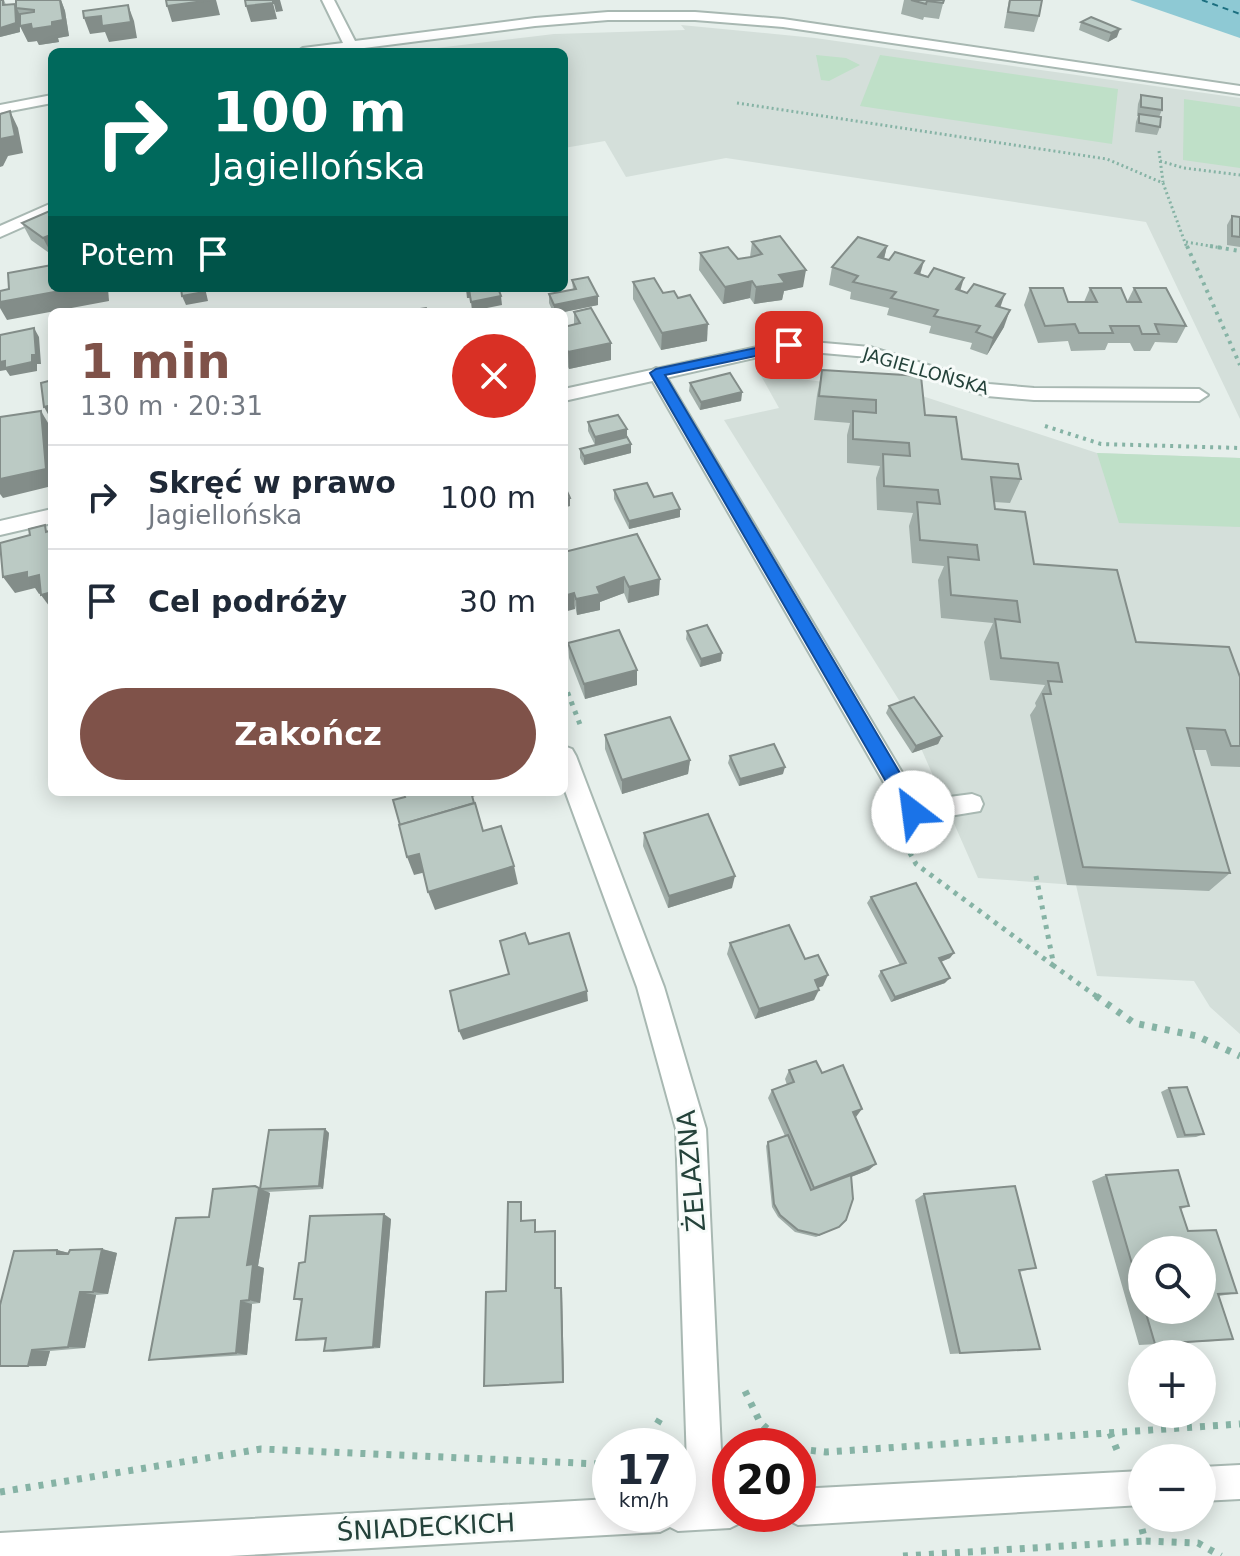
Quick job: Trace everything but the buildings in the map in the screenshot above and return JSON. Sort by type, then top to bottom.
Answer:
[{"type":"street","points":[[328,0],[350,45]]},
{"type":"street","points":[[330,48],[487,27],[608,16],[721,17],[1240,90]]},
{"type":"street","points":[[0,109],[48,100]]},
{"type":"street","points":[[0,232],[48,210]]},
{"type":"street","name":"JAGIELLOŃSKA","points":[[568,394],[789,345],[870,352],[987,390],[1034,394],[1199,395]]},
{"type":"street","points":[[0,528],[48,517]]},
{"type":"street","name":"ŻELAZNA","points":[[568,767],[653,996],[679,1075],[691,1129],[705,1512]]},
{"type":"street","points":[[1216,1483],[1240,1482]]},
{"type":"street","points":[[816,1506],[1128,1489]]},
{"type":"street","name":"ŚNIADECKICH","points":[[0,1551],[592,1518]]},
{"type":"lane","points":[[656,373],[913,812],[972,804]]},
{"type":"path","points":[[737,103],[1107,159],[1163,183]]},
{"type":"path","points":[[1159,151],[1163,183],[1240,365]]},
{"type":"path","points":[[1160,161],[1184,168],[1240,175]]},
{"type":"path","points":[[1185,241],[1240,251]]},
{"type":"path","points":[[1036,876],[1054,966],[1134,1023],[1197,1036],[1240,1056]]},
{"type":"path","points":[[816,1451],[1240,1424]]},
{"type":"path","points":[[0,1492],[261,1449],[592,1464]]},
{"type":"path","points":[[903,1556],[1145,1541]]},
{"type":"shaded area","points":[[681,25],[815,38],[1240,98],[1240,419],[1146,222],[726,158],[626,177],[605,141],[568,147],[568,48],[437,48],[554,34],[685,30]]},
{"type":"shaded area","points":[[760,374],[913,393],[1097,453],[1240,458],[1240,1034],[1210,1007],[1194,981],[1097,976],[1076,885],[978,878],[902,705],[724,420],[779,408]]},
{"type":"green space","points":[[816,55],[846,58],[860,65],[829,81],[821,80]]},
{"type":"green space","points":[[880,55],[1118,89],[1112,144],[860,106]]},
{"type":"green space","points":[[1184,99],[1240,107],[1240,168],[1183,160]]},
{"type":"green space","points":[[1097,453],[1240,458],[1240,527],[1119,523]]},
{"type":"water","points":[[1130,0],[1240,0],[1240,38]]},
{"type":"ferry route","points":[[1202,0],[1240,14]]},
{"type":"route","points":[[789,345],[656,373],[913,812]]}]
